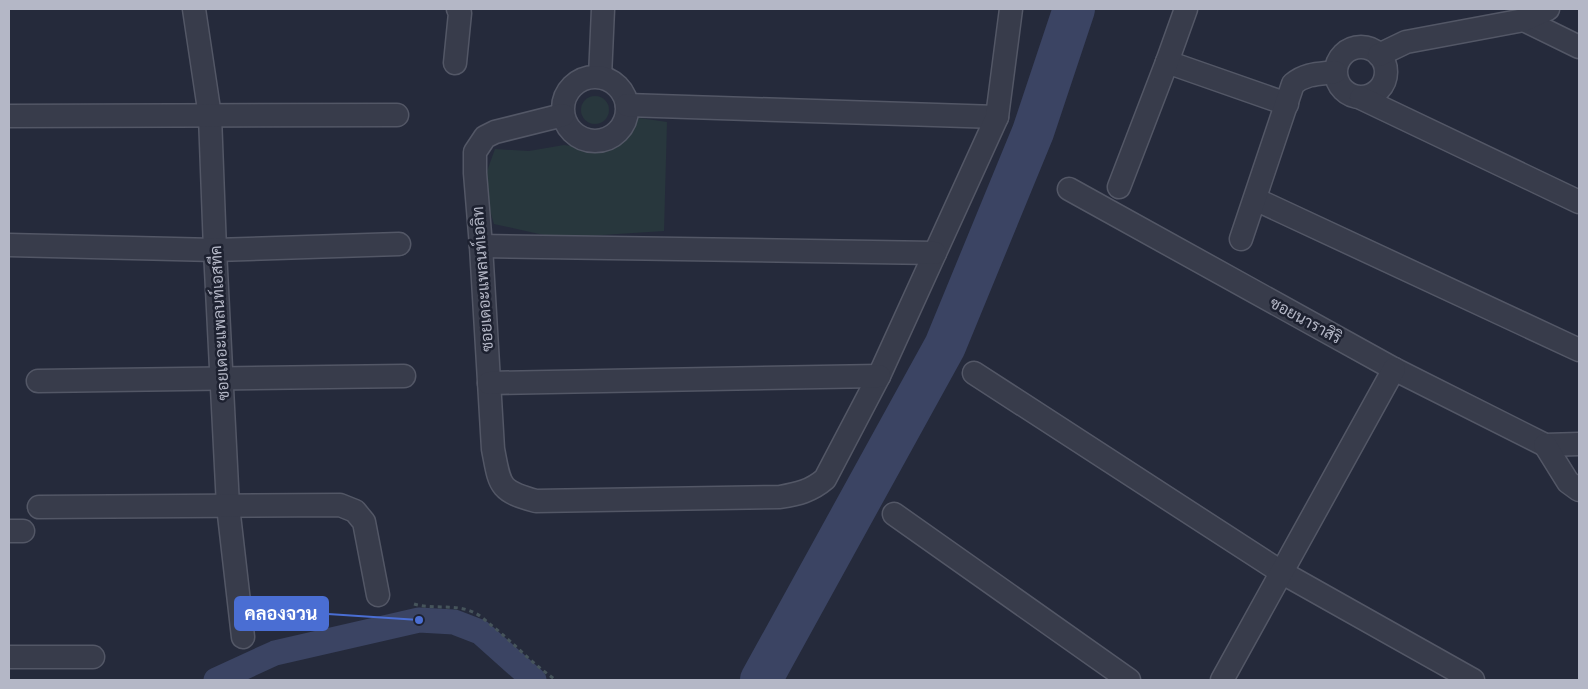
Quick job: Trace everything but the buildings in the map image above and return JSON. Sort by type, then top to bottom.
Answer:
[{"type":"street","name":"ซอยเดอะแพลนท์เอสทีค","points":[[194,9],[210,116],[228,506],[243,637]]},
{"type":"street","points":[[455,63],[460,13],[458,9]]},
{"type":"street","points":[[600,77],[603,9]]},
{"type":"street","points":[[489,383],[879,376],[997,117],[1011,9]]},
{"type":"street","points":[[1120,187],[1186,9]]},
{"type":"street","points":[[1379,55],[1406,42],[1524,20],[1548,9]]},
{"type":"street","points":[[1524,20],[1579,47]]},
{"type":"street","points":[[1361,98],[1370,96],[1378,90],[1384,82],[1386,73],[1384,63],[1379,55],[1371,49],[1361,47],[1351,49],[1342,54],[1337,62],[1335,72],[1337,82],[1342,90],[1351,96],[1361,98],[1579,202]]},
{"type":"street","points":[[1167,62],[1287,104]]},
{"type":"street","points":[[1241,240],[1294,84],[1300,78],[1308,75],[1335,72]]},
{"type":"street","points":[[600,77],[610,81],[624,95],[626,116],[622,126],[614,134],[605,139],[594,141],[574,134],[567,125],[563,105],[566,95],[572,86],[580,80],[600,77]]},
{"type":"street","points":[[626,105],[997,117]]},
{"type":"street","points":[[9,116],[397,115]]},
{"type":"street","name":"ซอยเดอะแพลนท์เอลิท","points":[[564,115],[514,126],[484,137],[475,152],[493,449],[499,481],[508,490],[518,496],[536,501],[780,497],[804,493],[825,479],[879,376]]},
{"type":"street","name":"ซอยนาราสิริ","points":[[1069,189],[1394,368],[1545,445],[1579,444]]},
{"type":"street","points":[[1255,199],[1579,350]]},
{"type":"street","points":[[9,245],[215,250],[399,244]]},
{"type":"street","points":[[481,246],[935,253]]},
{"type":"street","points":[[1222,680],[1394,368]]},
{"type":"street","points":[[974,373],[1282,572],[1473,680]]},
{"type":"street","points":[[38,381],[404,376]]},
{"type":"street","points":[[1545,445],[1568,482],[1579,490]]},
{"type":"street","points":[[39,508],[340,505],[355,511],[364,522],[378,595]]},
{"type":"street","points":[[894,514],[1130,680]]},
{"type":"street","points":[[9,657],[93,657]]},
{"type":"path","points":[[414,604],[458,608],[475,613],[503,634],[543,672],[556,680]]},
{"type":"shaded area","points":[[595,96],[605,100],[609,110],[605,120],[595,124],[585,120],[581,110],[585,100]]},
{"type":"shaded area","points":[[633,117],[667,122],[664,231],[557,238],[494,224],[482,185],[495,149],[529,151],[564,145],[596,149],[624,133]]},
{"type":"waterway","points":[[761,680],[945,346],[1033,132],[1074,9]]},
{"type":"waterway","points":[[216,680],[275,653],[419,620],[454,622],[480,632],[534,680]]},
{"type":"place","name":"คลองจวน","points":[[419,620]]}]
